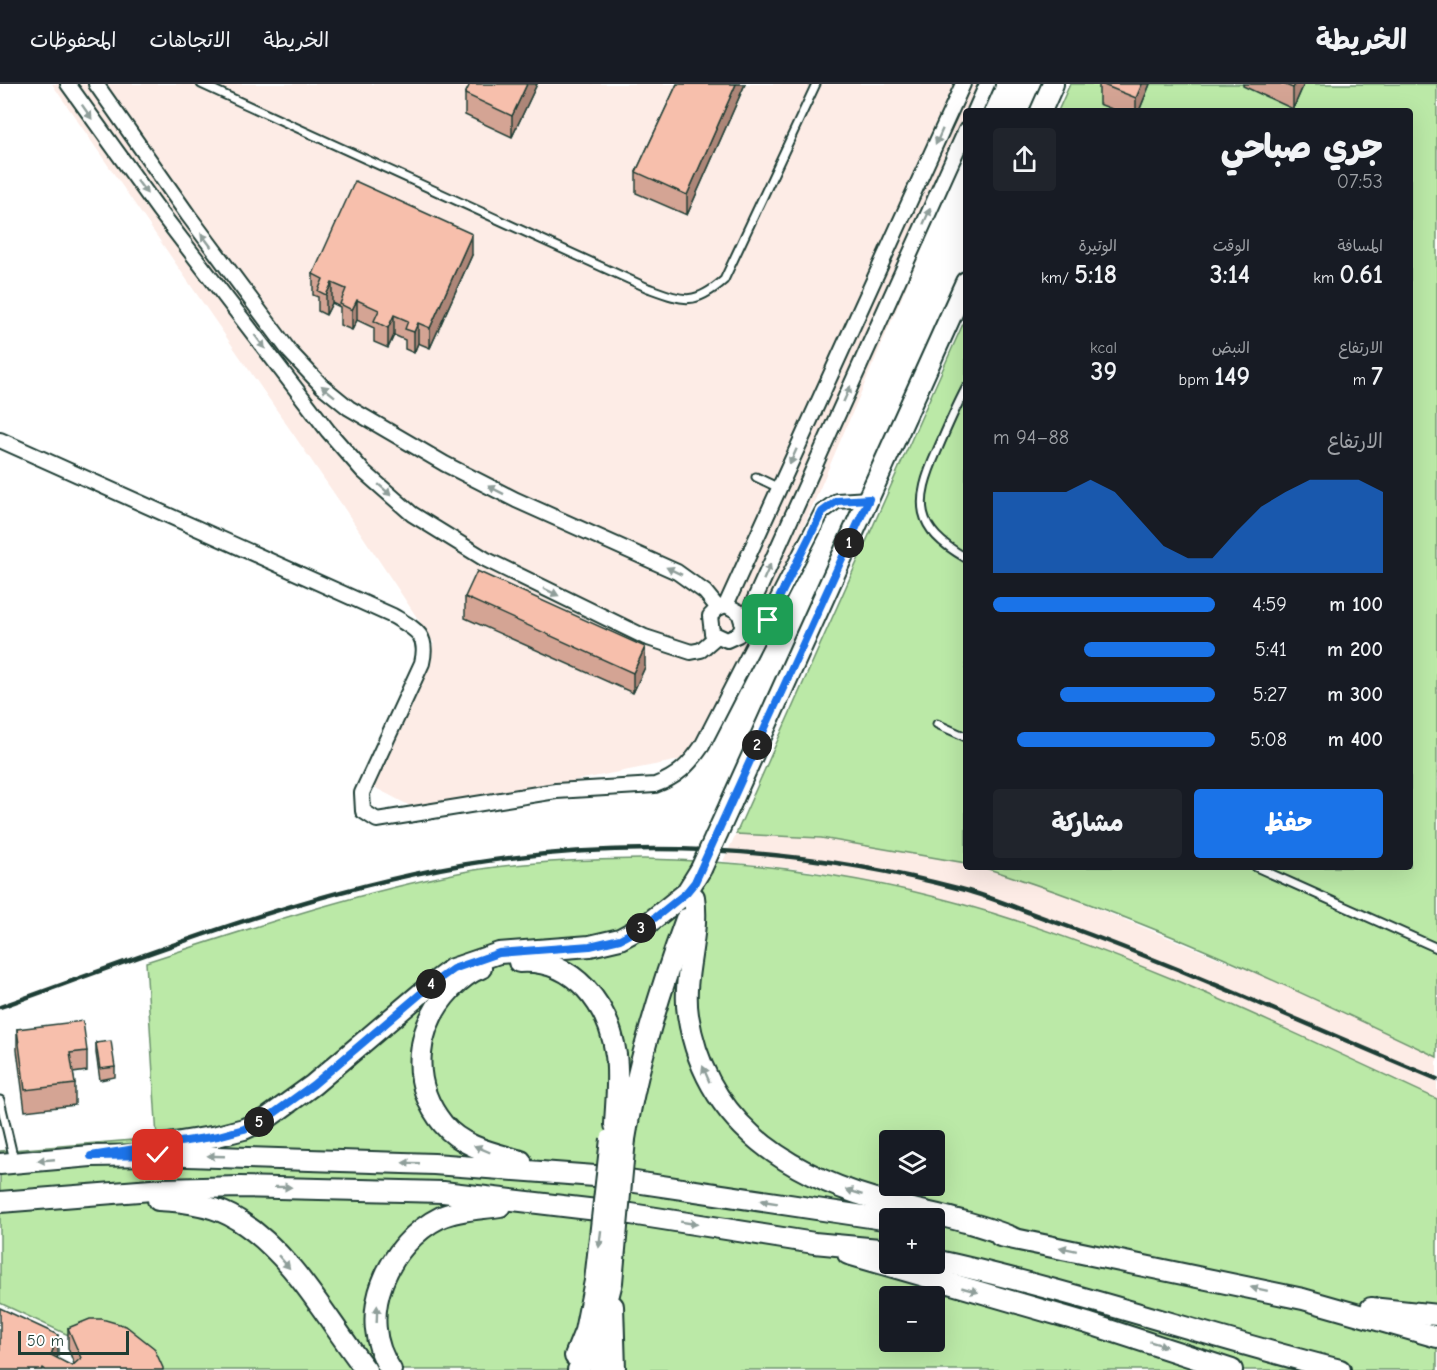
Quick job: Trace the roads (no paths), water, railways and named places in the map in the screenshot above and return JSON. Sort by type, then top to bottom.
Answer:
[{"type":"main road","points":[[1042,108],[1053,84]]},
{"type":"main road","points":[[600,1370],[598,1337],[617,1134],[628,1073],[654,981],[694,885],[963,289]]},
{"type":"main road","points":[[91,1156],[218,1136],[244,1129],[266,1119],[313,1085],[432,984],[453,969],[499,953],[590,946],[620,939],[646,925],[694,885]]},
{"type":"main road","points":[[617,1134],[630,1108],[668,967],[694,885]]},
{"type":"main road","points":[[694,885],[695,911],[686,983],[688,1014],[693,1040],[709,1082],[735,1120],[776,1155],[829,1183],[876,1199],[982,1225],[1011,1237]]},
{"type":"main road","points":[[537,951],[569,965],[598,989],[612,1008],[622,1029],[630,1108]]},
{"type":"main road","points":[[558,1172],[485,1152],[462,1141],[443,1125],[429,1103],[421,1079],[419,1059],[430,1018],[442,998],[458,982],[475,970],[496,964],[523,961],[554,967],[582,984],[603,1012],[612,1033],[616,1058],[617,1134]]},
{"type":"main road","points":[[7,1163],[91,1156],[158,1155],[328,1160],[558,1172],[879,1218]]},
{"type":"main road","points":[[0,1202],[164,1189],[240,1186],[443,1192],[631,1214],[814,1243],[879,1249]]},
{"type":"main road","points":[[78,1196],[180,1201],[212,1209],[238,1219],[266,1242],[302,1282],[366,1370]]},
{"type":"main road","points":[[391,1370],[381,1348],[377,1325],[378,1302],[385,1274],[408,1240],[425,1226],[459,1211],[551,1205]]},
{"type":"main road","points":[[945,1228],[1011,1237],[1303,1299],[1437,1336]]},
{"type":"main road","points":[[814,1243],[1162,1346],[1232,1370]]},
{"type":"main road","points":[[945,1262],[1014,1277],[1273,1353],[1341,1370]]},
{"type":"main road","points":[[567,1370],[585,1331],[603,1281]]},
{"type":"main road","points":[[603,1281],[615,1370]]},
{"type":"main road","points":[[1303,1299],[1437,1315]]},
{"type":"main road","points":[[578,1370],[598,1337]]},
{"type":"main road","points":[[342,1340],[373,1370]]},
{"type":"street","points":[[68,84],[158,209],[328,431],[363,471],[412,514],[485,559],[654,640],[691,652],[701,650],[716,637],[733,639],[743,625],[963,137]]},
{"type":"street","points":[[96,84],[188,215],[290,352],[322,386],[349,408],[445,464],[516,500],[677,572],[722,607],[739,612],[743,625]]},
{"type":"street","points":[[716,637],[709,622],[722,607],[779,488],[963,84]]},
{"type":"street","points":[[976,108],[987,84]]},
{"type":"street","points":[[0,440],[393,616],[418,634],[425,645],[422,663],[362,793],[363,811],[377,820],[556,791],[655,785],[670,780],[682,771],[702,746],[822,512],[837,501],[869,499]]},
{"type":"lane","points":[[201,84],[648,288],[681,300],[707,295],[724,280],[816,84]]},
{"type":"lane","points":[[963,395],[928,471],[921,504],[928,528],[936,538],[963,556]]},
{"type":"lane","points":[[756,477],[779,488]]},
{"type":"lane","points":[[937,724],[963,736]]},
{"type":"lane","points":[[1263,870],[1437,948]]},
{"type":"lane","points":[[0,1100],[7,1163]]},
{"type":"railway","points":[[0,1007],[228,926],[344,891],[402,877],[523,856],[586,851],[712,850],[838,863],[900,874],[974,893],[1156,960],[1437,1079]]}]
